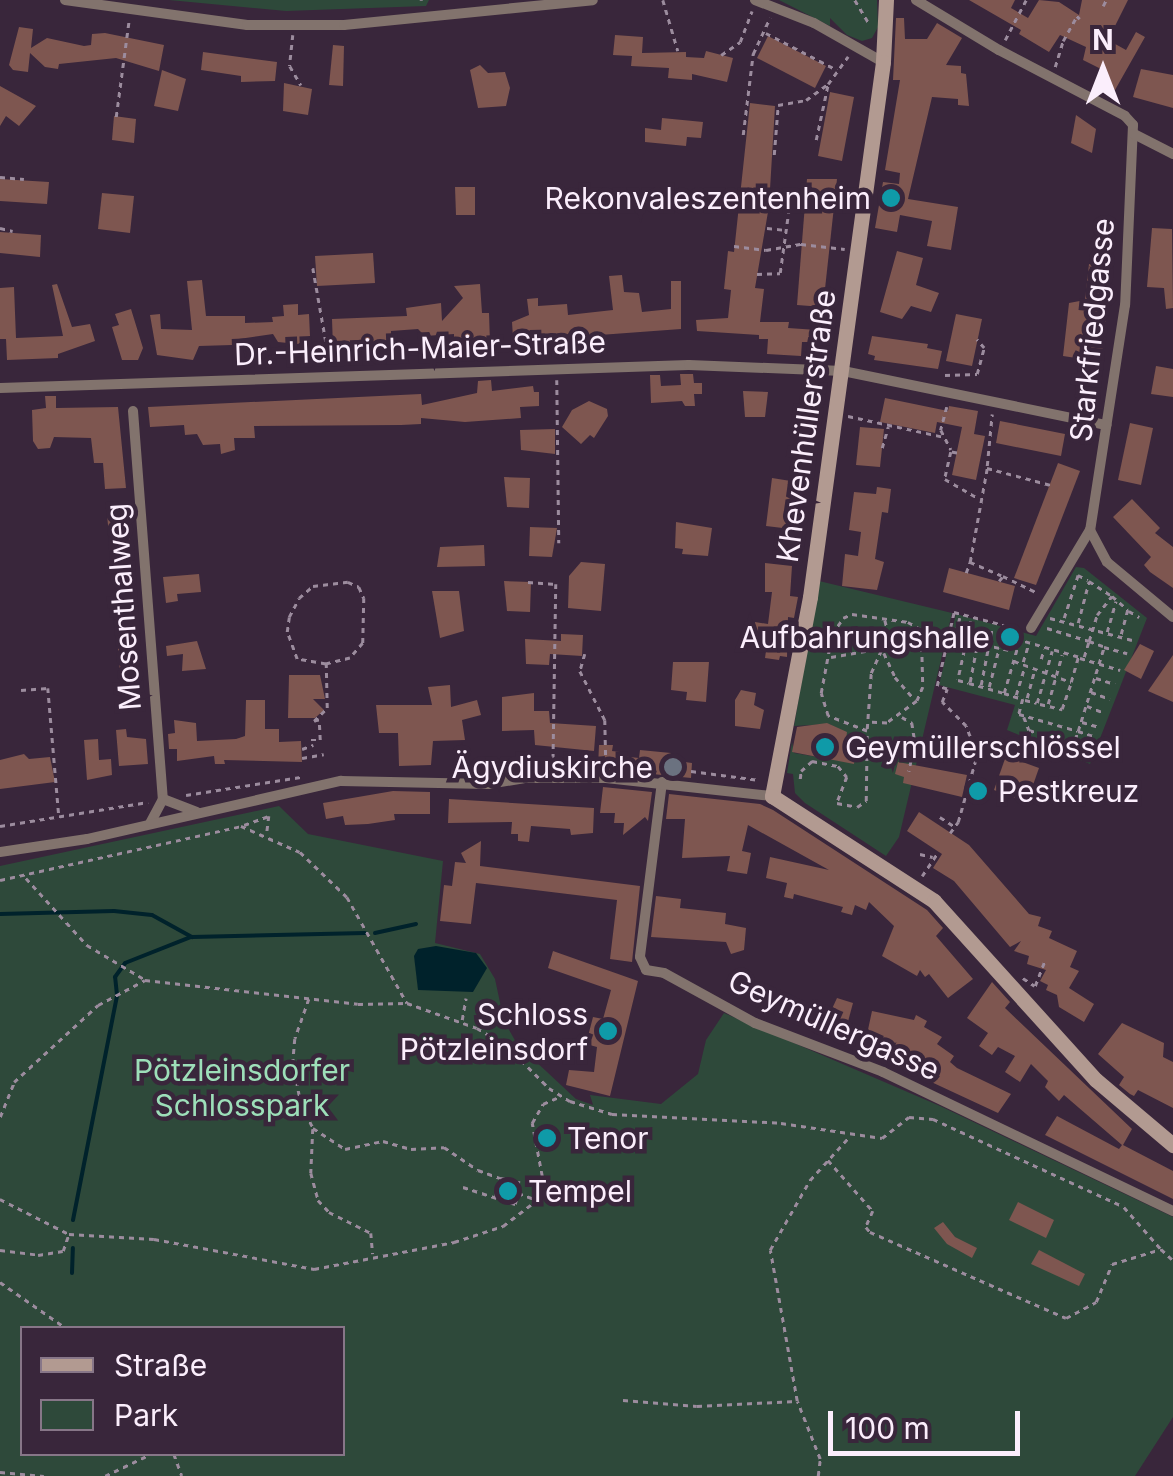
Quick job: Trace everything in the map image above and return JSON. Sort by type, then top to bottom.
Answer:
[{"type":"street","points":[[65,0],[247,25],[463,16],[592,0]]},
{"type":"street","points":[[755,0],[814,23],[882,62]]},
{"type":"street","name":"Khevenhüllerstraße","points":[[768,788],[810,597],[882,62],[886,0]]},
{"type":"street","points":[[916,0],[999,50],[1126,116],[1134,134],[1173,154]]},
{"type":"street","name":"Starkfriedgasse","points":[[1026,628],[1090,530],[1125,305],[1134,134]]},
{"type":"street","name":"Dr.-Heinrich-Maier-Straße","points":[[0,388],[689,365],[842,371],[1107,424]]},
{"type":"street","name":"Mosenthalweg","points":[[133,412],[163,799]]},
{"type":"street","points":[[1090,530],[1108,562],[1173,616]]},
{"type":"street","points":[[0,852],[23,845],[87,839],[341,781],[488,784],[524,778],[606,778],[768,788],[915,887],[952,919],[1096,1080],[1173,1145]]},
{"type":"street","name":"Geymüllergasse","points":[[662,782],[640,957],[646,970],[664,973],[755,1023],[883,1072],[1173,1211]]},
{"type":"street","points":[[150,823],[163,799],[197,812]]},
{"type":"path","points":[[663,0],[678,51]]},
{"type":"path","points":[[721,55],[740,42],[755,0]]},
{"type":"path","points":[[855,0],[876,34]]},
{"type":"path","points":[[999,50],[1026,0]]},
{"type":"path","points":[[1103,6],[1106,0]]},
{"type":"path","points":[[743,135],[753,54],[775,8]]},
{"type":"path","points":[[116,117],[130,9]]},
{"type":"path","points":[[1055,68],[1063,41],[1077,16],[1080,19]]},
{"type":"path","points":[[294,25],[290,66],[301,85]]},
{"type":"path","points":[[765,32],[838,70]]},
{"type":"path","points":[[774,155],[778,105],[806,100],[828,84],[848,56]]},
{"type":"path","points":[[816,140],[828,84]]},
{"type":"path","points":[[0,177],[24,179]]},
{"type":"path","points":[[757,274],[780,273],[791,194],[810,195]]},
{"type":"path","points":[[766,207],[790,209]]},
{"type":"path","points":[[0,228],[13,231]]},
{"type":"path","points":[[766,228],[786,230]]},
{"type":"path","points":[[734,246],[801,244],[856,250]]},
{"type":"path","points":[[313,268],[330,364]]},
{"type":"path","points":[[945,375],[977,374],[984,348],[977,340]]},
{"type":"path","points":[[556,368],[560,542]]},
{"type":"path","points":[[951,393],[940,430],[954,452],[945,479],[980,500]]},
{"type":"path","points":[[966,572],[987,468],[992,415]]},
{"type":"path","points":[[846,416],[944,437]]},
{"type":"path","points":[[882,448],[889,426]]},
{"type":"path","points":[[987,468],[1051,485]]},
{"type":"path","points":[[970,562],[1048,598]]},
{"type":"path","points":[[1063,620],[1078,575],[1138,618]]},
{"type":"path","points":[[999,581],[1002,576]]},
{"type":"path","points":[[341,580],[359,587],[364,598],[360,649],[350,658],[326,664],[297,659],[290,641],[289,617],[302,590],[341,580]]},
{"type":"path","points":[[1077,625],[1089,581]]},
{"type":"path","points":[[528,582],[556,584],[551,672],[553,769]]},
{"type":"path","points":[[971,621],[955,679],[1062,710],[1092,629],[1112,596]]},
{"type":"path","points":[[1107,633],[1116,600]]},
{"type":"path","points":[[1121,637],[1128,610]]},
{"type":"path","points":[[950,833],[977,755],[966,726],[942,702],[947,689],[937,686],[954,612],[1026,628],[1004,693]]},
{"type":"path","points":[[867,722],[888,722],[917,701],[923,686],[924,630],[859,614],[842,618],[832,634],[821,693],[828,716],[867,731]]},
{"type":"path","points":[[1051,617],[1132,640]]},
{"type":"path","points":[[884,618],[884,650],[895,677],[917,701]]},
{"type":"path","points":[[960,618],[955,638],[1015,652]]},
{"type":"path","points":[[970,684],[981,624]]},
{"type":"path","points":[[980,686],[992,628]]},
{"type":"path","points":[[1046,628],[1127,653]]},
{"type":"path","points":[[1019,640],[1120,670]]},
{"type":"path","points":[[1016,696],[1029,643]]},
{"type":"path","points":[[1073,747],[1104,646]]},
{"type":"path","points":[[988,689],[1000,648]]},
{"type":"path","points":[[1042,659],[1045,648]]},
{"type":"path","points":[[830,657],[884,650]]},
{"type":"path","points":[[800,779],[807,763],[822,760],[838,766],[847,777],[837,803],[858,807],[866,802],[872,666],[884,650]]},
{"type":"path","points":[[1037,703],[1053,650]]},
{"type":"path","points":[[1047,706],[1063,653]]},
{"type":"path","points":[[584,654],[580,671],[605,720],[606,771]]},
{"type":"path","points":[[1012,661],[1071,682]]},
{"type":"path","points":[[302,749],[320,740],[319,720],[314,720],[326,708],[326,664]]},
{"type":"path","points":[[1034,670],[1020,714],[1096,737]]},
{"type":"path","points":[[1094,678],[1115,684]]},
{"type":"path","points":[[21,690],[48,688],[59,818]]},
{"type":"path","points":[[1090,692],[1110,699]]},
{"type":"path","points":[[1086,706],[1104,713]]},
{"type":"path","points":[[900,716],[912,723],[915,741],[909,771]]},
{"type":"path","points":[[1024,716],[1022,722],[1030,725],[1029,730],[1090,750]]},
{"type":"path","points":[[1080,722],[1099,727]]},
{"type":"path","points":[[302,758],[324,754]]},
{"type":"path","points":[[693,773],[768,788]]},
{"type":"path","points":[[267,834],[270,808]]},
{"type":"path","points":[[0,880],[241,826],[269,816]]},
{"type":"path","points":[[940,817],[955,826]]},
{"type":"path","points":[[241,826],[267,834],[300,852],[347,897],[407,1002]]},
{"type":"path","points":[[920,854],[927,852],[934,858]]},
{"type":"path","points":[[915,887],[938,852]]},
{"type":"path","points":[[24,876],[86,946],[145,980],[358,1004],[407,1002],[462,1021],[507,1046],[560,1097],[612,1114],[781,1123],[882,1138],[909,1116],[933,1119],[1124,1208],[1173,1260]]},
{"type":"path","points":[[1035,986],[1045,960]]},
{"type":"path","points":[[0,1116],[14,1082],[116,994],[145,980]]},
{"type":"path","points":[[310,998],[294,1039],[293,1061],[301,1104],[313,1128],[345,1149],[383,1141],[412,1149],[444,1146],[478,1170],[519,1182],[515,1204],[462,1187]]},
{"type":"path","points":[[462,1021],[466,998]]},
{"type":"path","points":[[0,1199],[69,1234],[154,1239],[268,1264],[314,1269],[428,1250],[502,1226],[537,1200],[542,1176],[532,1122],[543,1104],[560,1097]]},
{"type":"path","points":[[313,1128],[310,1153],[315,1193],[329,1212],[371,1233],[374,1256]]},
{"type":"path","points":[[818,1476],[820,1459],[797,1401],[770,1250],[810,1180],[850,1136]]},
{"type":"path","points":[[828,1160],[873,1211],[866,1226],[870,1232],[1066,1318],[1096,1302],[1112,1264],[1161,1249]]},
{"type":"path","points":[[495,1199],[500,1178]]},
{"type":"path","points":[[518,1193],[537,1200]]},
{"type":"path","points":[[0,1250],[38,1256],[63,1251],[69,1234]]},
{"type":"path","points":[[0,1282],[63,1326]]},
{"type":"path","points":[[623,1400],[697,1406],[797,1401]]},
{"type":"path","points":[[105,1476],[147,1456]]},
{"type":"path","points":[[0,1472],[44,1476]]},
{"type":"green space","points":[[169,0],[429,0],[426,6],[286,11]]},
{"type":"green space","points":[[779,0],[877,0],[878,27],[872,38],[862,41],[847,35],[830,18],[830,26]]},
{"type":"green space","points":[[1076,567],[1084,568],[1147,618],[1090,764],[1007,730],[1015,705],[939,685],[956,614],[1036,636]]},
{"type":"green space","points":[[819,581],[952,613],[899,837],[886,856],[805,803],[795,793],[793,774],[787,773],[792,742],[794,753],[854,763],[857,743],[846,741],[830,724],[794,726]]},
{"type":"green space","name":"Pötzleinsdorfer Schlosspark","points":[[279,806],[308,834],[443,861],[435,943],[480,954],[495,979],[504,1021],[517,1044],[576,1099],[593,1105],[590,1095],[661,1104],[698,1074],[706,1040],[724,1013],[940,1106],[1173,1217],[1173,1417],[1135,1476],[0,1476],[0,866]]},
{"type":"water","points":[[436,946],[476,953],[487,968],[473,992],[418,990],[414,956],[418,949]]},
{"type":"building","points":[[969,0],[1015,0],[1011,8],[1028,18],[1039,0],[1059,2],[1079,15],[1082,0],[1128,0],[1108,40],[1126,50],[1136,32],[1145,37],[1115,90],[1102,83],[1103,70],[1083,60],[1086,47],[1060,35],[1049,52],[1019,34],[1021,30]]},
{"type":"building","points":[[896,18],[904,18],[905,39],[927,39],[937,23],[962,38],[946,65],[961,66],[961,73],[966,74],[969,106],[958,105],[958,99],[932,97],[908,199],[958,207],[951,250],[927,246],[932,221],[900,215],[897,232],[875,228],[883,182],[899,184],[900,173],[885,170],[900,80],[893,80]]},
{"type":"building","points":[[19,27],[33,29],[31,48],[47,38],[91,45],[92,34],[105,33],[164,45],[159,71],[116,58],[59,64],[58,69],[45,67],[30,53],[28,72],[13,70],[9,65]]},
{"type":"building","points":[[615,35],[643,37],[642,53],[686,52],[686,57],[704,58],[706,51],[733,58],[727,82],[692,74],[692,80],[668,78],[669,68],[631,66],[632,56],[613,55]]},
{"type":"building","points":[[768,36],[826,66],[815,88],[757,58]]},
{"type":"building","points":[[333,45],[344,46],[343,86],[329,85]]},
{"type":"building","points":[[203,52],[277,62],[275,81],[241,82],[241,76],[201,70]]},
{"type":"building","points":[[480,65],[488,73],[505,72],[510,88],[506,106],[478,108],[470,70]]},
{"type":"building","points":[[1141,69],[1173,75],[1173,108],[1133,97]]},
{"type":"building","points":[[162,70],[186,79],[178,111],[154,106]]},
{"type":"building","points":[[284,83],[312,89],[308,115],[283,111]]},
{"type":"building","points":[[0,86],[36,106],[19,126],[6,116],[0,126]]},
{"type":"building","points":[[830,92],[854,97],[842,161],[818,156]]},
{"type":"building","points":[[750,103],[775,106],[769,206],[755,288],[764,289],[760,322],[789,322],[788,328],[817,330],[816,342],[802,342],[801,356],[767,354],[768,339],[759,339],[759,335],[697,331],[696,320],[728,318],[731,290],[724,289],[728,251],[734,252]]},
{"type":"building","points":[[1076,115],[1096,129],[1092,153],[1071,143]]},
{"type":"building","points":[[114,116],[136,119],[134,143],[112,140]]},
{"type":"building","points":[[662,118],[703,122],[701,138],[687,137],[686,146],[645,142],[645,128],[661,130]]},
{"type":"building","points":[[0,179],[49,182],[47,204],[0,201]]},
{"type":"building","points":[[807,179],[837,179],[823,307],[797,305]]},
{"type":"building","points":[[455,187],[475,187],[475,215],[456,215]]},
{"type":"building","points":[[102,193],[134,196],[130,233],[98,229]]},
{"type":"building","points":[[1152,228],[1172,229],[1173,308],[1166,309],[1164,288],[1147,287]]},
{"type":"building","points":[[0,232],[41,235],[40,257],[0,253]]},
{"type":"building","points":[[897,251],[923,258],[916,285],[939,293],[931,312],[911,306],[902,319],[880,312]]},
{"type":"building","points":[[373,253],[375,283],[317,286],[315,256]]},
{"type":"building","points":[[1089,264],[1110,267],[1101,370],[1081,367],[1083,359],[1063,356],[1069,303],[1085,300]]},
{"type":"building","points":[[622,275],[624,292],[639,293],[642,312],[671,309],[671,281],[681,281],[681,329],[518,341],[513,338],[512,322],[529,315],[527,299],[538,298],[538,306],[567,304],[568,315],[613,310],[609,276]]},
{"type":"building","points":[[202,280],[206,316],[245,316],[245,323],[273,322],[272,317],[284,316],[283,305],[298,304],[298,315],[309,314],[310,336],[298,344],[278,342],[273,334],[232,340],[232,345],[199,346],[193,360],[157,355],[150,315],[160,314],[161,329],[192,330],[187,281]]},
{"type":"building","points":[[57,284],[72,327],[90,324],[95,341],[58,354],[58,358],[7,360],[6,339],[0,339],[0,288],[14,287],[16,338],[63,336],[52,285]]},
{"type":"building","points":[[480,284],[482,313],[489,313],[490,342],[454,344],[454,334],[425,336],[418,329],[391,331],[391,346],[333,348],[332,319],[407,316],[406,308],[441,303],[442,321],[463,298],[454,286]]},
{"type":"building","points":[[131,309],[143,348],[138,360],[122,360],[112,327],[119,325],[115,314]]},
{"type":"building","points":[[956,314],[982,319],[972,366],[946,361]]},
{"type":"building","points":[[872,336],[928,344],[927,348],[942,351],[938,369],[874,360],[875,356],[868,354]]},
{"type":"building","points":[[1156,366],[1173,369],[1173,397],[1151,394]]},
{"type":"building","points":[[680,374],[693,374],[694,383],[702,383],[702,394],[694,394],[695,406],[685,406],[682,401],[651,403],[650,375],[660,375],[661,386],[681,385]]},
{"type":"building","points":[[491,380],[492,391],[533,386],[534,392],[539,392],[539,406],[520,407],[521,418],[465,422],[421,418],[421,424],[401,425],[254,426],[255,438],[234,438],[235,450],[221,454],[220,444],[203,445],[197,434],[185,435],[184,425],[150,427],[148,407],[421,394],[422,405],[477,393],[478,381]]},
{"type":"building","points":[[743,391],[768,392],[765,417],[745,417]]},
{"type":"building","points":[[45,396],[56,396],[56,408],[118,407],[126,488],[105,489],[103,463],[94,463],[91,438],[54,437],[50,448],[38,449],[33,441],[32,410],[46,408]]},
{"type":"building","points":[[885,398],[948,411],[949,406],[978,411],[974,434],[985,436],[976,480],[952,475],[962,427],[937,422],[935,433],[880,422]]},
{"type":"building","points":[[589,401],[607,409],[608,416],[594,438],[590,435],[581,444],[562,427],[572,410]]},
{"type":"building","points":[[800,420],[819,422],[811,478],[801,477],[804,453],[796,452]]},
{"type":"building","points":[[1000,421],[1065,434],[1061,456],[996,443]]},
{"type":"building","points":[[1130,423],[1153,428],[1141,485],[1118,480]]},
{"type":"building","points":[[860,427],[884,429],[880,467],[856,465]]},
{"type":"building","points":[[555,429],[555,454],[521,450],[520,430]]},
{"type":"building","points":[[1058,463],[1080,471],[1036,585],[1014,578]]},
{"type":"building","points":[[504,477],[530,478],[529,508],[507,507]]},
{"type":"building","points":[[772,478],[797,482],[791,529],[766,526]]},
{"type":"building","points":[[877,487],[891,489],[888,513],[882,512],[875,559],[884,562],[877,590],[842,586],[845,554],[858,556],[861,532],[849,530],[854,492],[876,494]]},
{"type":"building","points":[[1132,499],[1160,528],[1155,533],[1173,547],[1173,588],[1144,565],[1151,557],[1113,517]]},
{"type":"building","points":[[128,512],[130,547],[110,548],[107,514]]},
{"type":"building","points":[[676,522],[712,528],[708,556],[682,554],[683,549],[675,548]]},
{"type":"building","points":[[530,527],[557,528],[552,557],[529,556]]},
{"type":"building","points":[[484,545],[485,566],[437,567],[440,547]]},
{"type":"building","points":[[581,562],[605,564],[601,611],[568,608],[569,576]]},
{"type":"building","points":[[765,563],[792,566],[790,596],[798,597],[794,618],[788,617],[787,657],[780,656],[779,660],[765,658],[768,636],[754,634],[755,622],[768,624],[772,592],[765,592]]},
{"type":"building","points":[[949,568],[1015,586],[1009,610],[943,592]]},
{"type":"building","points":[[199,574],[201,592],[177,594],[178,601],[166,603],[163,577]]},
{"type":"building","points":[[504,581],[531,582],[530,612],[507,611]]},
{"type":"building","points":[[432,591],[459,591],[464,631],[440,638]]},
{"type":"building","points":[[133,624],[138,672],[120,673],[116,625]]},
{"type":"building","points":[[561,634],[583,635],[582,656],[550,654],[549,665],[526,664],[525,639],[561,641]]},
{"type":"building","points":[[197,641],[206,669],[182,671],[183,654],[167,656],[166,646]]},
{"type":"building","points":[[1140,644],[1154,651],[1141,679],[1124,670]]},
{"type":"building","points":[[1173,655],[1173,702],[1148,691]]},
{"type":"building","points":[[673,662],[709,662],[706,702],[686,700],[687,692],[671,690]]},
{"type":"building","points":[[289,675],[320,675],[325,699],[313,699],[324,710],[315,718],[288,718]]},
{"type":"building","points":[[450,685],[451,707],[477,700],[481,715],[462,720],[465,740],[433,741],[431,765],[399,766],[398,733],[379,733],[376,705],[432,705],[428,687]]},
{"type":"building","points":[[741,690],[756,693],[754,705],[764,710],[760,729],[735,726],[735,700]]},
{"type":"building","points":[[534,693],[534,711],[549,711],[550,723],[596,726],[594,751],[535,745],[534,730],[502,731],[502,697]]},
{"type":"building","points":[[246,700],[265,700],[265,729],[279,729],[279,742],[301,741],[302,762],[224,760],[225,764],[215,764],[214,756],[177,761],[177,749],[169,749],[168,734],[175,733],[174,720],[196,723],[197,741],[236,739],[245,736]]},
{"type":"building","name":"Geymüllerschlössel","points":[[827,723],[847,732],[846,741],[857,743],[854,764],[792,752],[797,727]]},
{"type":"building","points":[[126,729],[127,737],[146,739],[148,764],[119,766],[116,730]]},
{"type":"building","points":[[98,739],[99,760],[111,759],[112,775],[87,780],[84,740]]},
{"type":"building","points":[[599,745],[613,745],[612,751],[620,752],[620,756],[639,758],[640,750],[671,753],[670,760],[692,763],[691,778],[598,767]]},
{"type":"building","points":[[24,754],[29,759],[50,757],[55,782],[0,789],[0,760]]},
{"type":"building","points":[[1006,756],[1039,768],[1027,802],[994,790]]},
{"type":"building","points":[[898,762],[967,775],[962,797],[903,783],[904,777],[895,774]]},
{"type":"building","points":[[603,787],[652,792],[648,821],[645,817],[623,835],[624,823],[614,823],[615,813],[600,813]]},
{"type":"building","points":[[393,791],[430,792],[430,814],[394,814],[395,820],[368,824],[345,825],[343,816],[326,819],[323,803]]},
{"type":"building","points":[[669,794],[760,804],[773,810],[927,910],[943,928],[936,936],[973,979],[948,998],[929,974],[925,977],[920,970],[917,976],[882,956],[894,926],[869,902],[866,910],[855,905],[852,915],[841,912],[843,907],[794,894],[793,899],[784,897],[787,883],[766,878],[770,857],[829,870],[748,825],[742,851],[751,853],[747,874],[727,871],[730,856],[682,858],[685,819],[666,819]]},
{"type":"building","points":[[449,799],[594,808],[593,833],[571,835],[570,829],[531,826],[529,842],[518,841],[518,834],[511,834],[512,822],[448,823]]},
{"type":"building","points":[[919,812],[969,845],[1029,914],[1041,917],[1038,926],[1052,931],[1049,938],[1077,951],[1070,967],[1079,971],[1069,988],[1094,1004],[1084,1022],[1059,1007],[1057,995],[1046,990],[1048,985],[1040,981],[1046,970],[1027,964],[1029,956],[1014,951],[1021,941],[1010,947],[954,881],[933,868],[942,854],[907,831]]},
{"type":"building","points":[[481,841],[480,866],[640,886],[632,962],[610,959],[617,900],[476,883],[471,924],[440,921],[444,885],[452,886],[455,862],[466,863],[461,853]]},
{"type":"building","points":[[656,896],[681,899],[680,908],[726,913],[725,924],[746,928],[744,950],[731,954],[726,942],[651,937]]},
{"type":"building","name":"Schloss Pötzleinsdorf","points":[[553,951],[638,981],[610,1096],[566,1085],[569,1070],[594,1072],[597,1047],[586,1044],[593,1017],[603,1019],[611,990],[548,968]]},
{"type":"building","points":[[992,982],[1010,1002],[1005,1008],[1132,1129],[1123,1145],[1173,1171],[1173,1199],[1045,1135],[1057,1116],[1119,1149],[1122,1145],[1064,1095],[1059,1101],[1045,1087],[1048,1081],[1031,1064],[1020,1082],[1005,1072],[1015,1056],[998,1047],[992,1055],[979,1046],[988,1033],[967,1018]]},
{"type":"building","points":[[837,998],[853,1003],[846,1029],[825,1024]]},
{"type":"building","points":[[872,1011],[914,1020],[916,1015],[927,1021],[924,1027],[942,1037],[937,1044],[954,1056],[950,1062],[1011,1094],[998,1113],[927,1080],[933,1072],[903,1060],[908,1049],[866,1039]]},
{"type":"building","points":[[1122,1023],[1164,1043],[1163,1057],[1173,1062],[1173,1108],[1138,1090],[1134,1096],[1130,1094],[1119,1085],[1124,1077],[1098,1054]]},
{"type":"building","points":[[1018,1202],[1054,1220],[1046,1238],[1009,1220]]},
{"type":"building","points":[[943,1222],[955,1237],[977,1248],[972,1258],[947,1244],[934,1228]]},
{"type":"building","points":[[1039,1250],[1085,1274],[1079,1286],[1031,1264]]},
{"type":"waterway","points":[[0,914],[114,911],[152,915],[192,937],[365,933]]},
{"type":"waterway","points":[[375,933],[416,924]]},
{"type":"waterway","points":[[73,1220],[117,995],[115,977],[125,963],[191,937]]},
{"type":"waterway","points":[[72,1273],[73,1248]]},
{"type":"place","name":"Rekonvaleszentenheim","points":[[891,198]]},
{"type":"place","name":"Aufbahrungshalle","points":[[1010,637]]},
{"type":"place","name":"Geymüllerschlössel","points":[[825,747]]},
{"type":"place","name":"Ägydiuskirche","points":[[673,767]]},
{"type":"place","name":"Pestkreuz","points":[[978,791]]},
{"type":"place","name":"Schloss Pötzleinsdorf","points":[[608,1031]]},
{"type":"place","name":"Tenor","points":[[547,1138]]},
{"type":"place","name":"Tempel","points":[[508,1191]]}]
